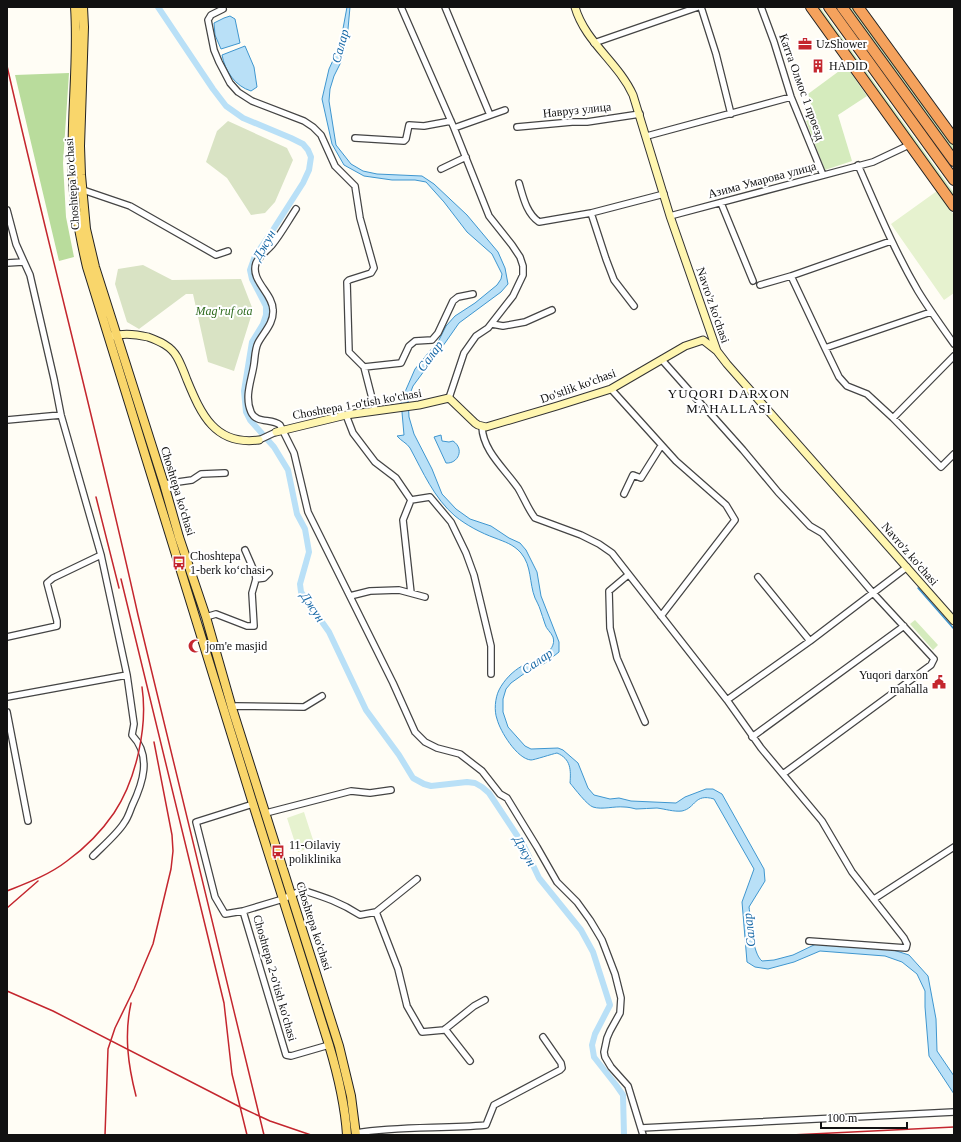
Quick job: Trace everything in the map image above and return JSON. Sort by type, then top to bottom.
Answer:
[{"type":"highway","points":[[810,7],[954,206]]},
{"type":"highway","points":[[829,7],[954,180]]},
{"type":"highway","points":[[842,7],[954,161]]},
{"type":"highway","points":[[858,7],[954,139]]},
{"type":"main road","name":"Choshtepa ko'chasi","points":[[75,7],[76,64],[72,146],[75,213],[87,267],[113,336],[131,392],[253,804],[329,1045],[346,1117],[353,1134]]},
{"type":"main road","name":"Choshtepa ko'chasi","points":[[83,7],[84,63],[80,146],[86,229],[113,336]]},
{"type":"main road","name":"Choshtepa ko'chasi","points":[[131,392],[164,484],[179,537],[206,617],[232,708],[340,1046],[348,1082],[353,1134]]},
{"type":"street","points":[[401,7],[454,128],[489,216],[512,245],[520,257],[523,266],[523,275],[513,296],[492,324],[476,336],[464,353],[449,398],[475,423],[482,427],[482,435],[493,455],[518,489],[535,518],[581,535],[606,548],[612,553],[727,700],[752,736],[822,821],[852,872],[904,938],[907,944],[906,948],[809,941]]},
{"type":"street","points":[[445,7],[490,115]]},
{"type":"street","name":"Navro'z ko'chasi","points":[[575,7],[583,27],[594,43],[623,77],[633,95],[647,136],[670,216],[717,351],[954,621]]},
{"type":"street","points":[[594,43],[700,7],[716,54],[731,114]]},
{"type":"street","name":"Катта Олмос 1 проезд","points":[[761,7],[792,97],[823,175]]},
{"type":"street","points":[[223,9],[211,15],[208,20],[214,50],[230,83],[238,92],[252,101],[304,121],[313,127],[321,135],[335,166],[355,186],[360,218],[374,268],[371,273],[348,280],[347,282],[349,352],[364,367],[375,410]]},
{"type":"street","points":[[647,136],[792,97]]},
{"type":"street","points":[[454,128],[505,110]]},
{"type":"street","name":"Навруз улица","points":[[517,126],[587,122],[640,114]]},
{"type":"street","points":[[355,138],[404,141],[406,139],[409,124],[424,126],[451,121]]},
{"type":"street","name":"Азима Умарова улица","points":[[670,216],[874,162],[909,145]]},
{"type":"street","points":[[441,169],[466,157]]},
{"type":"street","points":[[858,165],[891,240],[918,291],[954,344]]},
{"type":"street","points":[[519,183],[527,208],[539,222],[591,213],[664,194]]},
{"type":"street","points":[[83,190],[130,206],[216,255],[228,251]]},
{"type":"street","points":[[721,203],[753,281]]},
{"type":"street","points":[[296,209],[272,245],[259,258],[255,271],[256,276],[272,303],[273,310],[271,322],[258,344],[249,388],[251,413],[255,418],[277,422],[280,425],[279,430],[294,453],[308,512],[393,683],[415,732],[425,742],[437,748],[460,754],[482,771],[500,794],[507,798],[537,846],[557,882],[577,902],[602,940],[615,974],[621,998],[620,1013],[607,1038],[604,1052],[605,1057],[611,1067],[628,1086],[643,1135]]},
{"type":"street","points":[[7,210],[16,244],[30,275],[61,415],[101,555],[127,675],[134,724],[132,735],[140,743],[144,767],[141,788],[124,823],[93,856]]},
{"type":"street","points":[[591,213],[614,280],[634,306]]},
{"type":"street","points":[[760,285],[791,276],[891,240]]},
{"type":"street","points":[[7,263],[23,262]]},
{"type":"street","points":[[791,276],[839,377],[847,386],[867,394],[941,467],[954,454]]},
{"type":"street","points":[[364,367],[401,363],[409,346],[415,341],[430,340],[438,333],[453,301],[458,297],[473,294]]},
{"type":"street","points":[[492,324],[503,326],[525,322],[552,310]]},
{"type":"street","points":[[825,348],[931,312]]},
{"type":"street","name":"Choshtepa 1-o'tish ko'chasi","points":[[113,336],[138,335],[159,341],[170,348],[177,357],[195,402],[211,426],[232,438],[248,442],[259,440],[279,430],[346,415],[419,405],[449,398]]},
{"type":"street","name":"Do'stlik ko'chasi","points":[[482,427],[490,426],[611,388],[685,346],[703,340],[712,335]]},
{"type":"street","points":[[703,340],[717,351]]},
{"type":"street","points":[[893,418],[954,356]]},
{"type":"street","points":[[662,360],[743,450],[778,492],[810,526],[822,533],[873,593],[934,657],[933,664],[783,774]]},
{"type":"street","points":[[611,388],[661,446],[726,505],[735,520],[661,616]]},
{"type":"street","points":[[7,420],[61,415]]},
{"type":"street","points":[[346,415],[353,433],[375,462],[396,478],[411,500]]},
{"type":"street","points":[[624,494],[633,475],[641,478],[661,446]]},
{"type":"street","points":[[164,484],[192,480],[201,474],[225,473]]},
{"type":"street","points":[[411,500],[430,497],[451,522],[466,552],[474,575],[491,646],[491,674]]},
{"type":"street","points":[[411,500],[403,520],[411,593]]},
{"type":"street","points":[[206,617],[216,614],[247,626],[254,626],[252,594],[256,579],[245,550]]},
{"type":"street","points":[[7,637],[57,626],[47,583],[53,578],[101,555]]},
{"type":"street","points":[[727,700],[810,641],[907,567]]},
{"type":"street","points":[[256,579],[264,578],[269,573]]},
{"type":"street","points":[[628,575],[609,591],[610,628],[617,658],[645,722]]},
{"type":"street","points":[[758,577],[810,641]]},
{"type":"street","points":[[350,596],[370,591],[398,590],[425,596]]},
{"type":"street","points":[[752,736],[904,626]]},
{"type":"street","points":[[7,697],[127,675]]},
{"type":"street","points":[[232,708],[236,706],[304,707],[322,696]]},
{"type":"street","points":[[7,712],[28,821]]},
{"type":"street","points":[[266,813],[351,791],[370,793],[391,790]]},
{"type":"street","name":"Choshtepa 2-o'tish ko'chasi","points":[[253,804],[196,822],[215,897],[225,914],[243,911],[283,899],[292,894]]},
{"type":"street","points":[[874,899],[954,847]]},
{"type":"street","points":[[292,894],[302,890],[331,899],[360,915],[376,912],[417,879]]},
{"type":"street","name":"Choshtepa 2-o'tish ko'chasi","points":[[243,911],[286,1055],[291,1056],[329,1045]]},
{"type":"street","points":[[376,912],[398,969],[407,1006],[422,1032],[445,1029],[474,1006],[485,1000]]},
{"type":"street","points":[[445,1029],[470,1061]]},
{"type":"street","points":[[353,1134],[393,1129],[468,1127],[486,1125],[494,1105],[562,1068],[561,1063],[543,1038]]},
{"type":"street","points":[[641,1128],[951,1112]]},
{"type":"green space","points":[[815,7],[820,7],[954,193],[954,199]]},
{"type":"green space","points":[[849,7],[854,7],[954,146],[954,152]]},
{"type":"green space","points":[[846,66],[867,96],[838,115],[852,161],[825,170],[806,121],[815,118],[808,94]]},
{"type":"green space","points":[[69,73],[63,163],[66,217],[74,257],[59,261],[15,75]]},
{"type":"green space","points":[[228,121],[287,148],[293,160],[275,202],[265,213],[251,215],[227,178],[206,162],[217,131]]},
{"type":"green space","points":[[937,191],[954,215],[954,293],[944,300],[891,224]]},
{"type":"green space","name":"Mag'ruf ota","points":[[143,265],[172,280],[241,279],[253,310],[234,371],[208,362],[193,294],[186,294],[139,329],[127,322],[115,284],[118,269]]},
{"type":"green space","points":[[915,620],[938,645],[933,650],[910,624]]},
{"type":"green space","points":[[304,812],[315,846],[298,852],[287,818]]},
{"type":"water","name":"Салар","points":[[347,7],[350,7],[347,40],[341,62],[334,76],[330,89],[329,101],[336,145],[351,164],[363,171],[377,174],[422,176],[434,184],[467,215],[498,252],[505,268],[508,284],[501,292],[459,323],[413,386],[408,399],[409,417],[414,434],[432,469],[442,494],[456,509],[470,519],[491,526],[509,538],[520,543],[526,550],[537,572],[541,596],[559,642],[559,652],[545,663],[525,673],[511,683],[506,689],[503,699],[503,712],[508,727],[525,746],[531,749],[558,748],[563,750],[578,763],[588,788],[594,795],[610,799],[619,798],[631,801],[676,803],[685,797],[706,789],[713,789],[722,794],[764,869],[765,881],[749,907],[754,944],[762,961],[774,960],[793,955],[816,944],[887,948],[909,955],[928,976],[936,1019],[937,1051],[954,1076],[954,1094],[929,1056],[925,991],[917,974],[902,962],[885,956],[820,951],[794,962],[768,969],[755,967],[747,962],[742,902],[754,869],[714,799],[699,799],[690,807],[682,811],[657,808],[636,809],[626,807],[593,807],[584,800],[570,783],[569,765],[562,755],[557,753],[531,760],[520,755],[505,737],[496,716],[495,708],[501,686],[515,670],[543,656],[552,648],[554,643],[553,637],[546,626],[535,598],[527,563],[521,553],[512,545],[484,534],[455,516],[435,493],[410,448],[397,436],[404,435],[401,401],[415,369],[439,340],[446,326],[455,316],[475,303],[497,285],[502,274],[492,254],[467,232],[444,202],[426,182],[415,180],[392,180],[364,176],[344,165],[332,144],[322,99],[329,69],[340,45]]},
{"type":"water","points":[[230,16],[235,19],[240,43],[221,49],[215,35],[214,23]]},
{"type":"water","points":[[245,46],[254,67],[257,87],[251,91],[240,86],[236,82],[228,72],[222,55]]},
{"type":"water","points":[[441,435],[442,441],[453,441],[459,448],[457,459],[450,463],[446,463],[434,437]]},
{"type":"waterway","name":"Джун","points":[[158,7],[226,106],[243,118],[303,144],[311,157],[309,170],[303,183],[255,256],[250,270],[252,279],[266,306],[266,315],[263,324],[252,342],[244,391],[246,412],[250,420],[274,447],[288,470],[297,514],[305,529],[309,552],[300,584],[301,592],[329,632],[366,710],[399,755],[413,778],[431,786],[467,782],[475,783],[489,793],[524,846],[539,878],[581,930],[593,952],[610,1005],[595,1034],[592,1045],[594,1057],[623,1095],[624,1135]]},
{"type":"waterway","points":[[918,588],[954,629]]},
{"type":"railway","points":[[7,66],[264,1135]]},
{"type":"railway","points":[[96,497],[119,588]]},
{"type":"railway","points":[[121,579],[224,1003],[232,1074],[247,1135]]},
{"type":"railway","points":[[7,891],[45,875],[67,861],[80,851],[104,827],[114,813],[122,800],[134,769],[142,736],[142,687]]},
{"type":"railway","points":[[105,1135],[108,1049],[115,1028],[134,989],[153,944],[171,869],[173,851],[172,835],[154,742]]},
{"type":"railway","points":[[7,908],[38,881]]},
{"type":"railway","points":[[7,991],[53,1011],[242,1108],[270,1121],[311,1135]]},
{"type":"railway","points":[[131,1003],[127,1038],[129,1061],[136,1096]]},
{"type":"railway","points":[[791,1135],[954,1127]]},
{"type":"place","name":"UzShower","points":[[805,44]]},
{"type":"place","name":"HADID","points":[[818,66]]},
{"type":"place","name":"Choshtepa 1-berk koʻchasi","points":[[179,563]]},
{"type":"place","name":"jom'e masjid","points":[[195,646]]},
{"type":"place","name":"Yuqori darxon mahalla","points":[[939,682]]},
{"type":"place","name":"11-Oilaviy poliklinika","points":[[278,852]]},
{"type":"district","name":"YUQORI DARXON MAHALLASI","points":[[729,400]]}]
